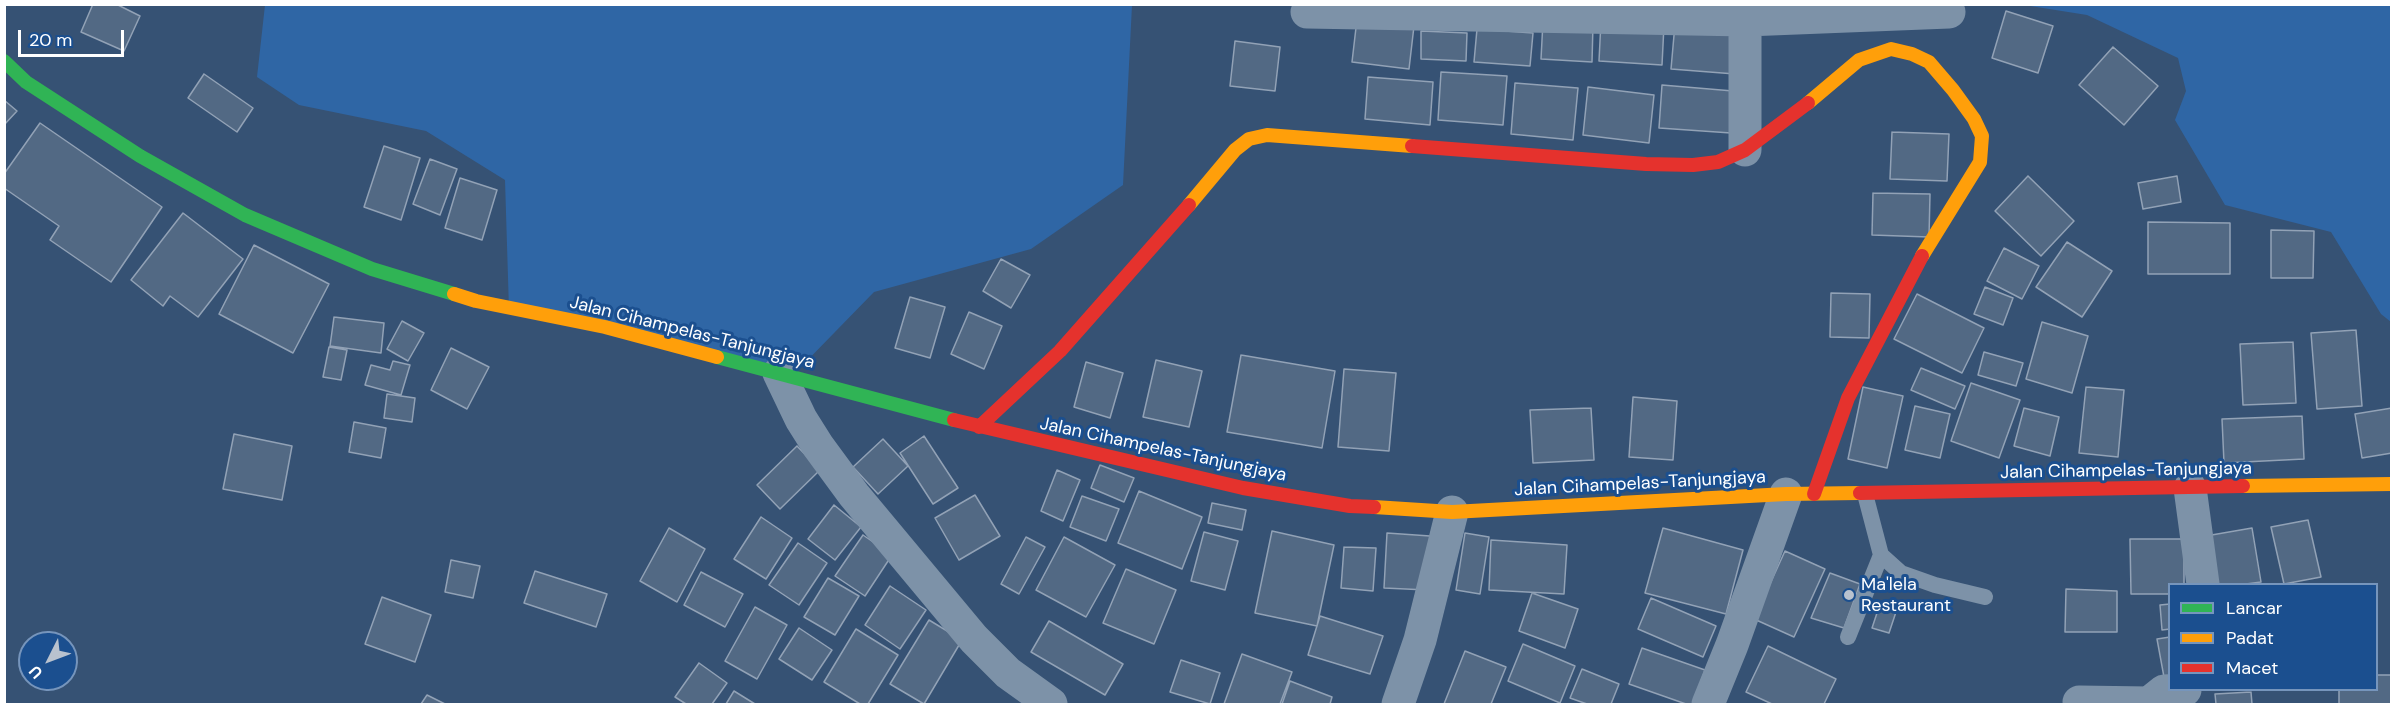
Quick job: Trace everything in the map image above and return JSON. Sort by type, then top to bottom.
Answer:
[{"type":"main road","points":[[979,427],[1060,351],[1162,238],[1235,150],[1249,139],[1267,135],[1647,164],[1693,165],[1718,162],[1745,150],[1786,121],[1859,60],[1891,49],[1912,54],[1929,62],[1974,119],[1982,136],[1980,162],[1913,270],[1848,398],[1827,453],[1800,494]]},
{"type":"main road","name":"Jalan Cihampelas-Tanjungjaya","points":[[4,61],[26,82],[149,161],[245,215],[372,269],[476,301],[605,327],[979,427],[1243,488],[1350,506],[1452,512],[1800,494],[2391,484]]},
{"type":"street","points":[[1307,12],[1949,12]]},
{"type":"street","points":[[1745,12],[1745,150]]},
{"type":"street","points":[[779,373],[806,428],[854,495],[974,639],[1008,674],[1051,705]]},
{"type":"street","points":[[2190,488],[2203,583]]},
{"type":"street","points":[[1708,705],[1800,494]]},
{"type":"street","points":[[1398,705],[1420,640],[1452,512]]},
{"type":"street","points":[[2079,702],[2149,703],[2164,690],[2168,690]]},
{"type":"lane","points":[[1866,494],[1881,555],[1901,573],[1935,585],[1985,597]]},
{"type":"lane","points":[[1848,637],[1881,555]]},
{"type":"shaded area","points":[[265,5],[1132,5],[1123,185],[1031,249],[874,292],[795,373],[509,310],[505,180],[426,131],[299,105],[257,77]]},
{"type":"shaded area","points":[[2024,5],[2391,5],[2391,322],[2381,314],[2331,232],[2225,205],[2175,120],[2186,91],[2178,58],[2087,15]]},
{"type":"building","points":[[93,4],[116,4],[140,16],[124,51],[81,32]]},
{"type":"building","points":[[2006,11],[2053,26],[2038,73],[1992,58]]},
{"type":"building","points":[[1357,19],[1414,26],[1409,69],[1352,62]]},
{"type":"building","points":[[1543,21],[1593,24],[1592,62],[1541,59]]},
{"type":"building","points":[[1601,21],[1664,25],[1662,65],[1599,61]]},
{"type":"building","points":[[1675,24],[1738,30],[1735,74],[1671,69]]},
{"type":"building","points":[[1477,29],[1533,33],[1530,66],[1474,62]]},
{"type":"building","points":[[1421,31],[1467,33],[1466,61],[1421,59]]},
{"type":"building","points":[[1235,41],[1280,47],[1275,91],[1230,86]]},
{"type":"building","points":[[2113,47],[2158,86],[2124,125],[2079,85]]},
{"type":"building","points":[[1441,72],[1507,76],[1503,125],[1438,120]]},
{"type":"building","points":[[204,74],[253,108],[237,132],[188,98]]},
{"type":"building","points":[[1368,77],[1433,82],[1430,125],[1365,119]]},
{"type":"building","points":[[1515,83],[1578,88],[1573,140],[1511,134]]},
{"type":"building","points":[[1662,85],[1733,91],[1731,133],[1659,128]]},
{"type":"building","points":[[1588,87],[1654,95],[1649,143],[1583,135]]},
{"type":"building","points":[[4,100],[17,111],[4,125]]},
{"type":"building","points":[[40,123],[162,207],[111,282],[50,240],[59,226],[4,188],[4,174]]},
{"type":"building","points":[[1892,132],[1949,134],[1947,181],[1890,179]]},
{"type":"building","points":[[384,146],[420,158],[401,220],[364,207]]},
{"type":"building","points":[[430,159],[457,169],[440,215],[413,204]]},
{"type":"building","points":[[2028,176],[2074,221],[2041,256],[1995,211]]},
{"type":"building","points":[[2177,176],[2181,202],[2143,209],[2138,183]]},
{"type":"building","points":[[460,178],[497,190],[482,240],[445,228]]},
{"type":"building","points":[[1873,193],[1930,194],[1929,237],[1872,235]]},
{"type":"building","points":[[183,213],[243,259],[198,317],[170,296],[163,306],[131,280]]},
{"type":"building","points":[[2148,222],[2230,223],[2230,274],[2148,274]]},
{"type":"building","points":[[2271,230],[2314,231],[2313,278],[2271,278]]},
{"type":"building","points":[[2067,242],[2112,271],[2082,317],[2036,287]]},
{"type":"building","points":[[254,245],[329,284],[293,353],[219,314]]},
{"type":"building","points":[[2004,248],[2039,266],[2022,299],[1987,281]]},
{"type":"building","points":[[1001,259],[1030,275],[1011,308],[983,291]]},
{"type":"building","points":[[1985,287],[2013,298],[2003,325],[1974,314]]},
{"type":"building","points":[[1831,293],[1870,294],[1869,338],[1830,337]]},
{"type":"building","points":[[1917,294],[1984,328],[1962,373],[1894,339]]},
{"type":"building","points":[[910,297],[945,307],[930,358],[895,348]]},
{"type":"building","points":[[969,312],[1002,326],[984,369],[951,354]]},
{"type":"building","points":[[334,317],[384,323],[381,353],[330,346]]},
{"type":"building","points":[[402,321],[424,333],[408,361],[387,349]]},
{"type":"building","points":[[2042,322],[2088,336],[2072,393],[2026,379]]},
{"type":"building","points":[[2356,330],[2362,406],[2317,409],[2311,333]]},
{"type":"building","points":[[2293,342],[2296,403],[2243,405],[2240,344]]},
{"type":"building","points":[[329,347],[347,350],[341,380],[323,377]]},
{"type":"building","points":[[451,348],[489,367],[467,409],[431,390]]},
{"type":"building","points":[[1984,352],[2023,363],[2016,386],[1978,375]]},
{"type":"building","points":[[1241,355],[1335,371],[1322,448],[1227,432]]},
{"type":"building","points":[[1156,360],[1202,371],[1189,427],[1143,417]]},
{"type":"building","points":[[393,361],[410,365],[401,395],[365,385],[371,365],[390,370]]},
{"type":"building","points":[[1086,362],[1123,373],[1110,418],[1074,407]]},
{"type":"building","points":[[1921,368],[1965,386],[1955,409],[1911,390]]},
{"type":"building","points":[[1344,369],[1396,373],[1389,451],[1338,447]]},
{"type":"building","points":[[1971,383],[2020,400],[1999,458],[1951,441]]},
{"type":"building","points":[[1863,387],[1903,396],[1887,468],[1848,459]]},
{"type":"building","points":[[2086,387],[2124,390],[2118,457],[2079,453]]},
{"type":"building","points":[[387,394],[415,398],[412,422],[384,418]]},
{"type":"building","points":[[1633,397],[1677,401],[1673,460],[1629,457]]},
{"type":"building","points":[[1915,406],[1950,414],[1940,458],[1905,450]]},
{"type":"building","points":[[1591,408],[1594,460],[1533,463],[1530,410]]},
{"type":"building","points":[[2024,408],[2059,417],[2050,456],[2014,446]]},
{"type":"building","points":[[2392,408],[2392,453],[2362,458],[2355,414]]},
{"type":"building","points":[[2302,416],[2304,459],[2224,463],[2222,419]]},
{"type":"building","points":[[354,422],[386,428],[381,458],[349,452]]},
{"type":"building","points":[[234,434],[292,446],[282,500],[223,489]]},
{"type":"building","points":[[924,436],[958,488],[933,504],[900,453]]},
{"type":"building","points":[[883,439],[908,466],[878,494],[853,467]]},
{"type":"building","points":[[797,446],[820,470],[780,509],[757,485]]},
{"type":"building","points":[[1100,465],[1134,478],[1124,502],[1091,488]]},
{"type":"building","points":[[1057,470],[1080,480],[1063,521],[1041,511]]},
{"type":"building","points":[[1139,491],[1202,517],[1182,569],[1118,543]]},
{"type":"building","points":[[975,495],[1000,536],[959,560],[935,518]]},
{"type":"building","points":[[1082,496],[1119,509],[1106,541],[1070,527]]},
{"type":"building","points":[[1212,503],[1246,510],[1242,530],[1208,523]]},
{"type":"building","points":[[834,505],[861,527],[835,560],[808,539]]},
{"type":"building","points":[[761,517],[792,538],[766,579],[734,559]]},
{"type":"building","points":[[2308,520],[2321,577],[2284,583],[2271,527]]},
{"type":"building","points":[[669,528],[705,549],[677,602],[640,581]]},
{"type":"building","points":[[1663,528],[1743,550],[1726,614],[1645,593]]},
{"type":"building","points":[[2252,528],[2261,582],[2208,583],[2200,537]]},
{"type":"building","points":[[1272,531],[1334,545],[1317,626],[1255,613]]},
{"type":"building","points":[[1204,532],[1238,541],[1225,590],[1191,581]]},
{"type":"building","points":[[1387,533],[1430,536],[1427,590],[1384,588]]},
{"type":"building","points":[[1465,533],[1489,537],[1480,594],[1456,590]]},
{"type":"building","points":[[863,535],[892,555],[865,596],[835,576]]},
{"type":"building","points":[[1026,537],[1045,547],[1019,594],[1001,584]]},
{"type":"building","points":[[1064,537],[1115,565],[1086,617],[1036,590]]},
{"type":"building","points":[[2130,539],[2184,539],[2184,583],[2168,583],[2168,594],[2131,594]]},
{"type":"building","points":[[1491,540],[1567,545],[1564,594],[1489,590]]},
{"type":"building","points":[[798,543],[827,563],[799,605],[769,585]]},
{"type":"building","points":[[1344,547],[1376,548],[1373,591],[1341,588]]},
{"type":"building","points":[[1785,551],[1825,569],[1794,637],[1754,619]]},
{"type":"building","points":[[451,560],[480,566],[473,598],[445,592]]},
{"type":"building","points":[[1126,569],[1176,590],[1154,644],[1103,623]]},
{"type":"building","points":[[535,571],[607,594],[596,627],[524,603]]},
{"type":"building","points":[[701,572],[743,594],[725,627],[684,605]]},
{"type":"building","points":[[1830,573],[1860,584],[1844,628],[1811,618]]},
{"type":"building","points":[[828,578],[859,596],[835,635],[804,617]]},
{"type":"building","points":[[890,586],[926,610],[900,649],[865,625]]},
{"type":"building","points":[[2066,589],[2117,591],[2117,632],[2065,632]]},
{"type":"building","points":[[1532,593],[1578,609],[1565,648],[1519,631]]},
{"type":"building","points":[[382,597],[431,615],[415,662],[365,644]]},
{"type":"building","points":[[1651,598],[1716,626],[1703,657],[1638,629]]},
{"type":"building","points":[[1880,604],[1897,609],[1889,633],[1872,628]]},
{"type":"building","points":[[2168,604],[2168,629],[2162,630],[2160,605]]},
{"type":"building","points":[[755,607],[787,625],[757,679],[725,661]]},
{"type":"building","points":[[1320,616],[1383,636],[1370,674],[1308,655]]},
{"type":"building","points":[[929,620],[962,640],[924,704],[890,684]]},
{"type":"building","points":[[1049,621],[1123,664],[1105,695],[1031,652]]},
{"type":"building","points":[[799,628],[832,650],[812,680],[779,659]]},
{"type":"building","points":[[856,629],[898,655],[868,704],[860,704],[824,682]]},
{"type":"building","points":[[2168,637],[2168,688],[2166,688],[2157,639]]},
{"type":"building","points":[[1523,644],[1575,666],[1560,703],[1508,681]]},
{"type":"building","points":[[1768,646],[1836,679],[1824,704],[1772,704],[1746,692]]},
{"type":"building","points":[[1642,648],[1705,670],[1693,704],[1686,704],[1629,684]]},
{"type":"building","points":[[1465,651],[1506,667],[1491,704],[1444,704]]},
{"type":"building","points":[[1242,654],[1292,672],[1280,704],[1224,704]]},
{"type":"building","points":[[1181,660],[1220,673],[1210,704],[1170,692]]},
{"type":"building","points":[[699,663],[727,683],[712,704],[686,704],[675,697]]},
{"type":"building","points":[[1582,669],[1619,684],[1611,704],[1587,704],[1570,698]]},
{"type":"building","points":[[2378,675],[2392,675],[2392,704],[2339,704],[2339,691],[2378,691]]},
{"type":"building","points":[[1290,681],[1332,697],[1330,704],[1282,704]]},
{"type":"building","points":[[734,691],[755,704],[726,704]]},
{"type":"building","points":[[2251,692],[2252,704],[2216,704],[2215,694]]},
{"type":"building","points":[[427,695],[445,704],[421,704]]},
{"type":"traffic: fast","points":[[4,61],[26,82],[140,156],[245,215],[372,269],[454,294]]},
{"type":"traffic: fast","points":[[717,357],[954,420]]},
{"type":"traffic: slow","points":[[1808,103],[1859,60],[1891,49],[1912,54],[1929,62],[1953,90],[1974,119],[1982,136],[1980,162],[1922,256]]},
{"type":"traffic: slow","points":[[1189,205],[1235,150],[1249,139],[1267,135],[1412,146]]},
{"type":"traffic: slow","points":[[454,294],[476,301],[605,327],[717,357]]},
{"type":"traffic: slow","points":[[2243,486],[2392,484]]},
{"type":"traffic: slow","points":[[1374,507],[1452,512],[1786,494],[1860,493]]},
{"type":"traffic: jam","points":[[1412,146],[1646,164],[1693,165],[1718,162],[1745,150],[1808,103]]},
{"type":"traffic: jam","points":[[979,427],[1060,351],[1189,205]]},
{"type":"traffic: jam","points":[[1814,494],[1848,398],[1922,256]]},
{"type":"traffic: jam","points":[[954,420],[1243,488],[1350,506],[1374,507]]},
{"type":"traffic: jam","points":[[1860,493],[2243,486]]},
{"type":"place","name":"Ma'lela Restaurant","points":[[1849,595]]}]
